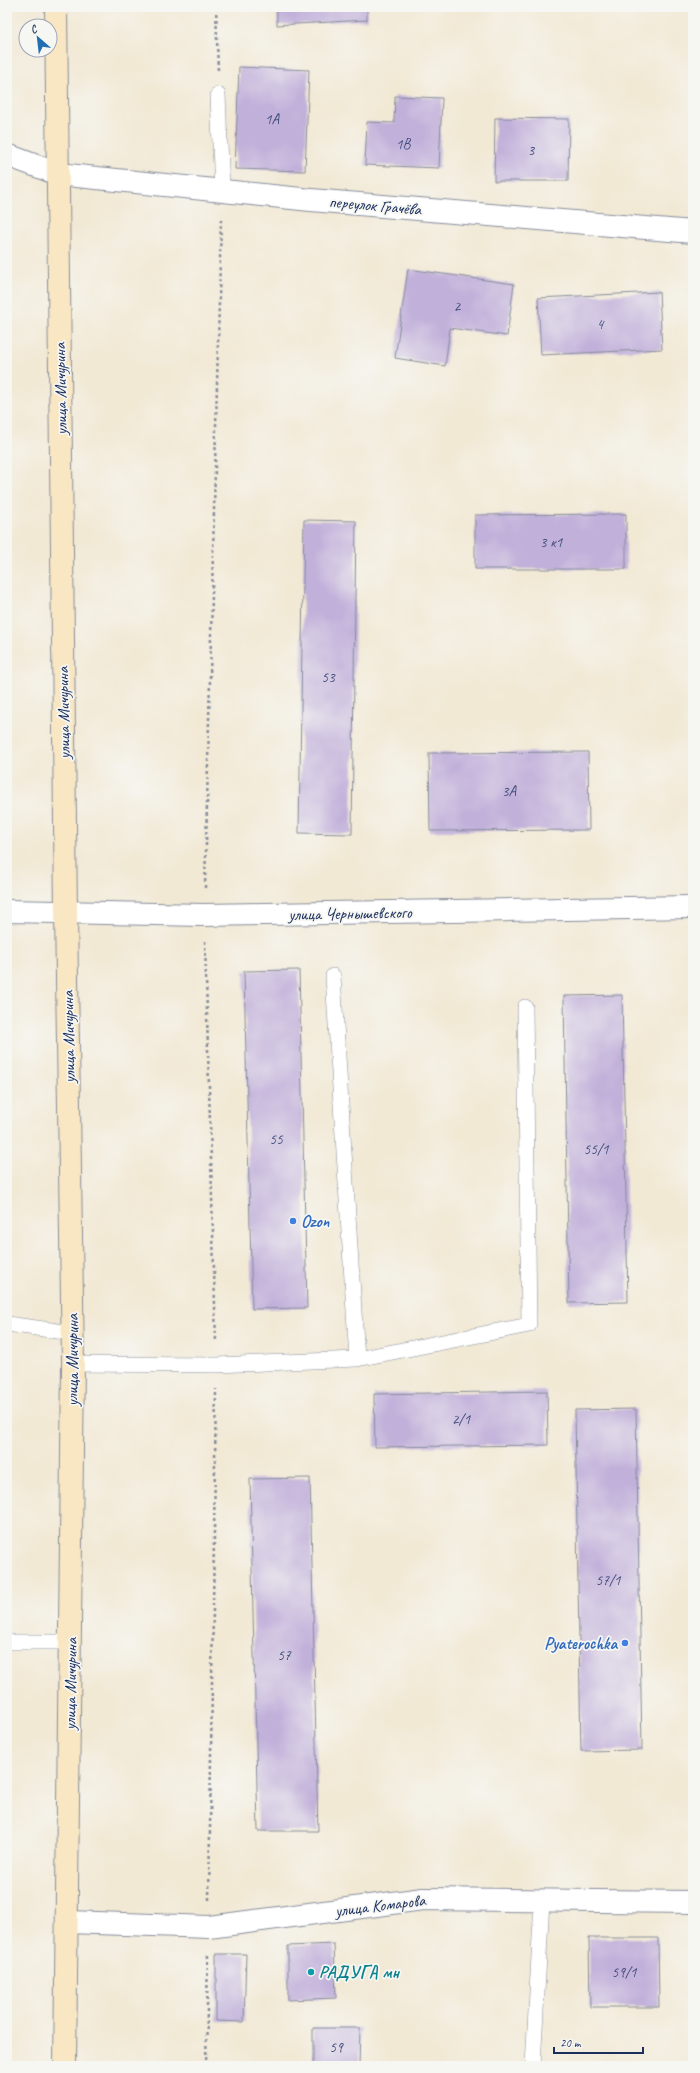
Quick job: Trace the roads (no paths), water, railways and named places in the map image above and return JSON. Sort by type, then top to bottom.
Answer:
[{"type":"main road","name":"улица Мичурина","points":[[56,7],[66,912],[73,1364],[68,1922],[65,2066]]},
{"type":"street","name":"переулок Грачёва","points":[[7,154],[58,174],[222,191],[693,232]]},
{"type":"street","name":"улица Чернышевского","points":[[7,911],[204,915],[693,907]]},
{"type":"street","name":"улица Комарова","points":[[68,1922],[209,1927],[423,1899],[693,1902]]},
{"type":"lane","points":[[218,95],[222,191]]},
{"type":"lane","points":[[333,976],[357,1359]]},
{"type":"lane","points":[[73,1364],[217,1365],[357,1359],[529,1325],[525,1007]]},
{"type":"lane","points":[[7,1324],[72,1333]]},
{"type":"lane","points":[[7,1642],[71,1642]]},
{"type":"lane","points":[[533,2066],[542,1900]]},
{"type":"place","name":"Ozon","points":[[293,1221]]},
{"type":"place","name":"Pyaterochka","points":[[625,1643]]},
{"type":"place","name":"РАДУГА мн","points":[[311,1972]]}]
